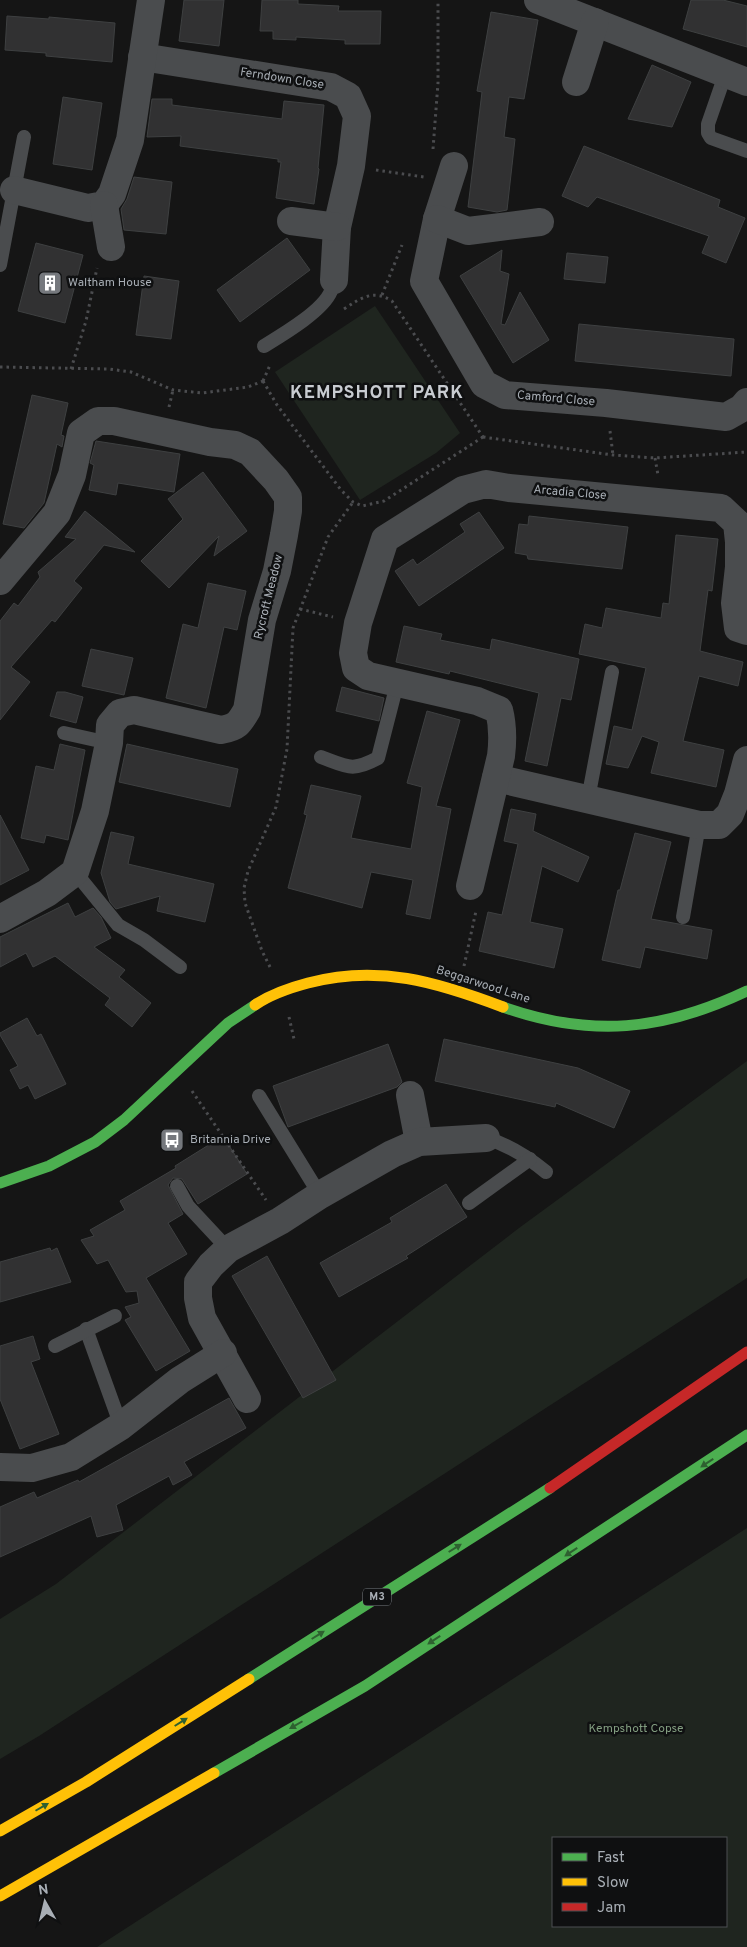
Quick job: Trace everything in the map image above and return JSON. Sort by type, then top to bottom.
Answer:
[{"type":"main road","name":"Beggarwood Lane","points":[[0,1183],[48,1166],[94,1143],[142,1104],[189,1057],[241,1012],[260,1000],[282,990],[323,978],[349,974],[402,976],[451,987],[553,1022],[609,1028],[642,1025],[691,1014],[725,1002],[747,991]]},
{"type":"main road","name":"M3","points":[[0,1831],[86,1782],[560,1482],[747,1352]]},
{"type":"main road","points":[[0,1896],[365,1686],[747,1435]]},
{"type":"street","points":[[538,0],[736,78]]},
{"type":"street","points":[[14,190],[88,208],[104,205],[112,194],[130,140],[142,58],[145,2]]},
{"type":"street","points":[[576,82],[594,22]]},
{"type":"street","name":"Ferndown Close","points":[[142,58],[331,87],[348,96],[357,116],[351,166],[337,227],[334,280]]},
{"type":"street","name":"Camford Close","points":[[438,164],[437,219],[424,281],[484,384],[505,395],[606,403],[726,417],[742,408],[747,402]]},
{"type":"street","points":[[104,205],[111,248]]},
{"type":"street","points":[[437,219],[468,231],[540,222]]},
{"type":"street","points":[[291,220],[337,227]]},
{"type":"street","name":"Rycroft Meadow","points":[[0,581],[57,514],[72,475],[81,433],[98,421],[114,421],[210,442],[235,445],[250,452],[276,480],[288,497],[288,511],[277,571],[262,620],[247,710],[242,720],[234,727],[221,730],[134,710],[120,713],[110,725],[95,811],[75,872]]},
{"type":"street","name":"Arcadia Close","points":[[470,886],[496,778],[503,740],[499,710],[477,701],[368,676],[356,668],[353,653],[358,622],[385,540],[463,490],[486,484],[508,488],[721,508],[737,523],[739,559],[735,603],[738,628],[747,631]]},
{"type":"street","points":[[496,778],[699,825],[719,825],[730,814],[738,794],[747,760]]},
{"type":"street","points":[[0,919],[47,893],[75,872]]},
{"type":"street","points":[[410,1095],[419,1142]]},
{"type":"street","points":[[247,1399],[202,1318],[198,1298],[198,1282],[211,1265],[228,1249],[280,1221],[320,1195],[392,1154],[419,1142],[486,1138]]},
{"type":"street","points":[[0,1467],[32,1468],[71,1457],[121,1426],[180,1380],[223,1353]]},
{"type":"lane","points":[[736,78],[708,124],[708,133],[711,138],[747,151]]},
{"type":"lane","points":[[0,265],[24,137]]},
{"type":"lane","points":[[264,346],[313,312],[331,291],[334,280]]},
{"type":"lane","points":[[588,799],[612,672]]},
{"type":"lane","points":[[321,757],[351,767],[361,766],[378,758],[397,684]]},
{"type":"lane","points":[[64,733],[108,743]]},
{"type":"lane","points":[[683,917],[699,825]]},
{"type":"lane","points":[[75,872],[118,925],[144,940],[180,967]]},
{"type":"lane","points":[[259,1096],[320,1195]]},
{"type":"lane","points":[[486,1138],[500,1142],[530,1159],[546,1172]]},
{"type":"lane","points":[[469,1203],[530,1159]]},
{"type":"lane","points":[[177,1186],[188,1206],[228,1249]]},
{"type":"lane","points":[[55,1346],[114,1316]]},
{"type":"lane","points":[[86,1329],[121,1426]]},
{"type":"path","points":[[351,166],[426,178],[438,164],[438,0]]},
{"type":"path","points":[[404,242],[382,295],[392,301],[483,437]]},
{"type":"path","points":[[71,369],[86,321],[100,252],[111,248]]},
{"type":"path","points":[[0,367],[109,369],[131,372],[173,390],[202,393],[232,387],[248,387],[263,380],[277,406],[317,459],[353,502],[362,506],[384,501],[483,437],[613,455],[655,458],[747,452]]},
{"type":"path","points":[[274,974],[262,951],[245,903],[244,888],[248,871],[276,807],[287,749],[293,628],[328,537],[353,502]]},
{"type":"path","points":[[300,609],[358,622]]},
{"type":"path","points":[[463,971],[479,897],[470,886]]},
{"type":"path","points":[[190,1088],[280,1221]]},
{"type":"green space","points":[[375,306],[460,433],[436,453],[360,500],[275,372]]},
{"type":"green space","points":[[747,1061],[747,1278],[39,1736],[0,1759],[0,1619],[56,1584],[519,1228]]},
{"type":"green space","name":"Kempshott Copse","points":[[747,1528],[747,1947],[97,1947]]},
{"type":"building","points":[[184,0],[224,0],[219,46],[179,41]]},
{"type":"building","points":[[262,0],[298,0],[298,4],[339,6],[338,11],[381,11],[380,44],[345,44],[345,40],[296,37],[296,40],[273,39],[273,31],[260,31]]},
{"type":"building","points":[[691,0],[723,0],[747,6],[747,47],[683,29]]},
{"type":"building","points":[[491,12],[538,20],[524,99],[509,97],[504,137],[515,139],[507,210],[497,212],[468,207],[482,92],[477,91]]},
{"type":"building","points":[[7,16],[49,19],[49,17],[115,23],[112,62],[46,56],[46,53],[5,50]]},
{"type":"building","points":[[652,65],[691,82],[672,127],[628,119]]},
{"type":"building","points":[[63,97],[102,103],[92,170],[53,164]]},
{"type":"building","points":[[152,99],[172,99],[172,105],[282,119],[284,101],[324,105],[314,204],[276,198],[281,162],[278,162],[278,159],[180,146],[181,136],[147,137]]},
{"type":"building","points":[[584,146],[720,200],[718,207],[745,218],[726,263],[702,253],[709,236],[597,197],[588,207],[562,196]]},
{"type":"building","points":[[134,177],[172,182],[166,234],[124,230],[121,209],[127,199]]},
{"type":"building","points":[[287,238],[310,270],[240,322],[217,290]]},
{"type":"building","name":"Waltham House","points":[[36,243],[83,255],[65,323],[18,311]]},
{"type":"building","points":[[502,250],[500,271],[509,274],[501,324],[505,325],[520,292],[549,340],[513,363],[460,276]]},
{"type":"building","points":[[567,253],[608,257],[605,283],[564,279]]},
{"type":"building","points":[[144,276],[179,281],[171,339],[136,335]]},
{"type":"building","points":[[579,324],[734,339],[731,376],[575,361]]},
{"type":"building","points":[[32,395],[68,403],[61,435],[64,436],[62,447],[57,444],[44,503],[24,528],[3,524]]},
{"type":"building","points":[[96,441],[180,454],[174,492],[118,483],[116,495],[89,490],[94,465],[90,463]]},
{"type":"building","points":[[203,472],[247,531],[214,556],[219,536],[169,588],[141,561],[183,519],[168,499]]},
{"type":"building","points":[[85,511],[135,552],[104,545],[74,581],[82,588],[55,622],[52,620],[11,667],[30,682],[0,720],[0,621],[14,603],[18,606],[40,577],[38,572],[76,539],[65,537]]},
{"type":"building","points":[[479,512],[504,548],[419,606],[395,571],[413,559],[417,565],[465,532],[460,524]]},
{"type":"building","points":[[529,516],[628,527],[622,569],[528,559],[527,555],[515,553],[519,524],[528,525]]},
{"type":"building","points":[[676,535],[718,539],[712,591],[708,590],[700,651],[743,662],[738,686],[699,676],[683,741],[724,750],[716,787],[651,773],[659,742],[642,736],[628,768],[606,764],[614,726],[632,730],[646,668],[579,654],[585,624],[602,628],[606,608],[661,618],[663,603],[669,604]]},
{"type":"building","points":[[208,583],[246,591],[237,630],[224,627],[206,708],[166,698],[183,624],[198,628]]},
{"type":"building","points":[[404,626],[442,634],[440,640],[490,650],[492,639],[579,659],[571,700],[561,698],[547,766],[525,761],[539,693],[450,671],[449,674],[396,662]]},
{"type":"building","points":[[91,649],[133,658],[124,695],[82,686]]},
{"type":"building","points":[[342,687],[384,698],[379,721],[336,711]]},
{"type":"building","points":[[57,692],[65,692],[83,697],[76,723],[50,716]]},
{"type":"building","points":[[427,711],[460,720],[436,806],[451,809],[430,919],[406,914],[413,880],[371,872],[362,908],[288,888],[307,815],[304,814],[311,785],[361,796],[351,838],[411,849],[422,787],[407,783]]},
{"type":"building","points":[[60,744],[85,750],[68,840],[46,835],[44,843],[21,838],[36,766],[54,770]]},
{"type":"building","points":[[127,744],[238,769],[230,807],[119,782]]},
{"type":"building","points":[[511,809],[536,814],[533,831],[589,857],[578,882],[542,866],[530,922],[563,929],[554,968],[479,951],[488,912],[502,915],[518,844],[504,841]]},
{"type":"building","points":[[0,815],[29,870],[0,885]]},
{"type":"building","points":[[111,832],[134,837],[128,864],[214,884],[205,922],[157,911],[160,896],[116,909],[110,902],[101,873]]},
{"type":"building","points":[[635,833],[671,842],[651,919],[712,930],[707,959],[645,947],[640,968],[602,960],[618,890],[620,890]]},
{"type":"building","points":[[68,903],[75,917],[93,908],[101,917],[111,938],[94,947],[125,970],[119,977],[151,1003],[132,1027],[105,1005],[110,998],[55,956],[33,967],[26,953],[0,967],[0,937]]},
{"type":"building","points":[[27,1018],[37,1036],[41,1034],[66,1084],[35,1099],[28,1085],[20,1089],[10,1070],[18,1066],[0,1035],[0,1033]]},
{"type":"building","points":[[444,1039],[578,1068],[630,1091],[614,1128],[556,1103],[555,1107],[435,1081]]},
{"type":"building","points":[[388,1044],[402,1082],[397,1087],[288,1127],[273,1086]]},
{"type":"building","points":[[223,1136],[247,1174],[198,1204],[182,1179],[173,1178],[168,1185],[183,1214],[168,1223],[187,1254],[146,1278],[190,1351],[156,1371],[125,1320],[131,1317],[125,1307],[139,1303],[137,1291],[126,1292],[108,1260],[97,1264],[81,1240],[94,1236],[90,1230],[125,1210],[120,1201],[176,1168],[175,1166]]},
{"type":"building","points":[[446,1184],[467,1217],[406,1256],[408,1258],[339,1297],[320,1263],[392,1222],[390,1218]]},
{"type":"building","points":[[50,1248],[51,1251],[57,1248],[71,1282],[0,1302],[0,1262]]},
{"type":"building","points":[[267,1256],[336,1380],[303,1398],[232,1276]]},
{"type":"building","points":[[33,1336],[40,1359],[31,1362],[59,1434],[20,1449],[0,1399],[0,1346]]},
{"type":"building","points":[[229,1398],[246,1428],[184,1462],[192,1475],[173,1485],[169,1476],[116,1505],[123,1530],[97,1537],[91,1516],[0,1557],[0,1507],[34,1492],[37,1498],[78,1480],[79,1482]]},
{"type":"traffic: fast","points":[[503,1007],[535,1017],[566,1023],[626,1026],[686,1015],[747,991]]},
{"type":"traffic: fast","points":[[0,1183],[49,1166],[95,1142],[124,1120],[228,1023],[255,1005]]},
{"type":"traffic: fast","points":[[214,1773],[365,1686],[747,1435]]},
{"type":"traffic: fast","points":[[249,1679],[550,1488]]},
{"type":"traffic: slow","points":[[255,1005],[287,989],[334,978],[359,975],[383,976],[431,983],[503,1007]]},
{"type":"traffic: slow","points":[[0,1831],[86,1782],[249,1679]]},
{"type":"traffic: slow","points":[[0,1896],[214,1773]]},
{"type":"traffic: jam","points":[[550,1488],[747,1352]]},
{"type":"place","name":"Waltham House","points":[[50,283]]},
{"type":"place","name":"Britannia Drive","points":[[172,1140]]},
{"type":"district","name":"KEMPSHOTT PARK","points":[[377,393]]}]
